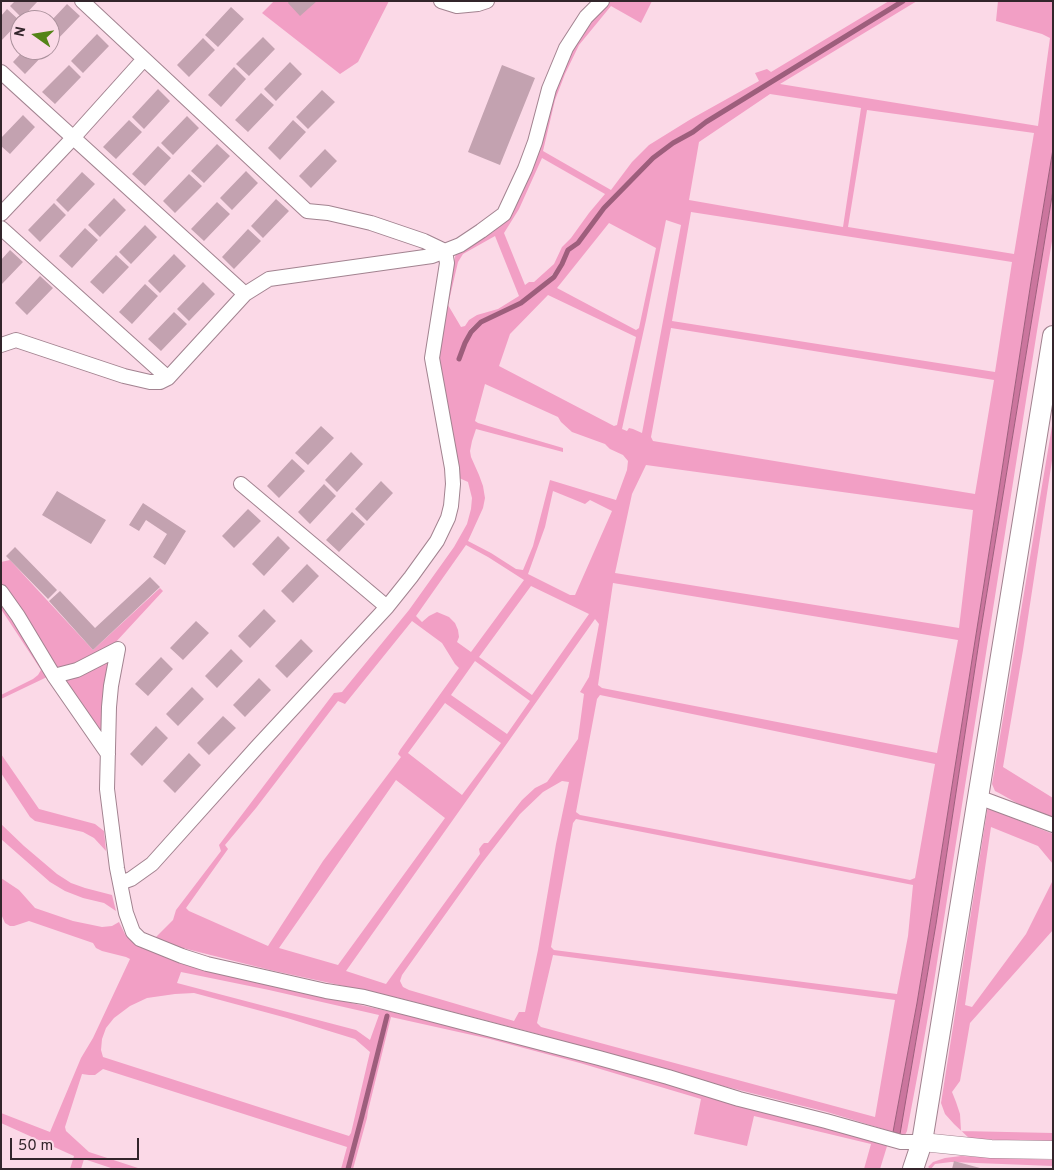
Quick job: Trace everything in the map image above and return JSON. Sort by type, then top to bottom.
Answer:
[{"type":"main road","points":[[913,1169],[922,1142],[1053,336]]},
{"type":"street","points":[[82,1],[307,211],[328,213],[371,223],[424,241],[445,251]]},
{"type":"street","points":[[441,1],[457,6],[487,1]]},
{"type":"street","points":[[1,345],[16,340],[124,376],[150,382],[160,382],[168,378],[245,294],[269,279],[432,256],[460,245],[504,214],[525,169],[535,142],[549,89],[566,48],[586,17],[602,1]]},
{"type":"street","points":[[1,214],[144,59]]},
{"type":"street","points":[[1,72],[245,294]]},
{"type":"street","points":[[1,228],[168,378]]},
{"type":"street","points":[[120,883],[131,879],[152,864],[387,607],[437,541],[448,518],[453,484],[452,468],[432,358],[447,263],[445,251]]},
{"type":"street","points":[[241,484],[387,607]]},
{"type":"street","points":[[1,592],[18,616],[54,676],[108,754]]},
{"type":"street","points":[[54,676],[77,670],[118,649],[109,707],[107,789],[116,868],[126,913],[133,932],[140,939],[207,964],[419,1011],[599,1058],[739,1099],[826,1120],[901,1142],[922,1142],[992,1150],[1053,1150]]},
{"type":"street","points":[[978,797],[1053,825]]},
{"type":"shaded area","points":[[274,1],[389,1],[358,62],[340,74],[262,13]]},
{"type":"shaded area","points":[[609,1],[652,1],[641,23],[611,6],[579,45],[555,100],[543,151],[611,190],[632,162],[649,145],[759,81],[755,73],[767,69],[771,72],[889,1],[900,1],[705,120],[672,141],[652,157],[616,193],[577,242],[567,249],[552,275],[520,302],[480,320],[469,330],[458,359],[460,360],[472,333],[481,323],[522,304],[555,278],[569,251],[579,244],[618,195],[654,159],[706,123],[905,1],[917,1],[780,84],[1038,126],[1050,38],[996,21],[998,1],[1053,1],[1053,149],[935,893],[893,1132],[827,1112],[715,1084],[530,1032],[399,998],[270,970],[167,944],[155,938],[173,920],[176,910],[221,851],[219,845],[334,693],[342,692],[409,610],[454,547],[467,524],[472,498],[468,482],[457,477],[436,359],[441,318],[456,253],[493,232],[506,218],[556,83],[581,34]],"holes":[[[770,94],[861,108],[843,227],[689,200],[699,142]],[[867,110],[1034,133],[1014,254],[848,227]],[[542,158],[605,194],[562,247],[554,264],[534,282],[529,282],[525,285],[504,233],[519,209]],[[691,212],[1012,262],[995,372],[672,321]],[[666,220],[681,225],[642,433],[629,428],[627,431],[622,429]],[[609,223],[656,248],[639,328],[636,330],[557,288]],[[495,236],[519,296],[498,309],[477,315],[469,320],[465,326],[461,327],[448,305],[458,262],[463,254]],[[548,295],[636,337],[617,425],[614,426],[499,366],[510,334]],[[671,328],[994,380],[975,494],[653,441],[651,437]],[[485,384],[558,417],[572,432],[605,444],[610,449],[623,455],[628,461],[627,470],[616,500],[550,480],[533,546],[523,570],[516,569],[468,541],[483,508],[485,498],[483,486],[470,451],[476,429],[563,452],[563,448],[475,421]],[[646,465],[973,510],[959,628],[615,573],[632,494]],[[553,491],[585,504],[590,500],[612,511],[575,595],[570,595],[528,574],[545,527]],[[466,545],[524,580],[471,652],[457,642],[459,637],[455,623],[449,617],[437,612],[422,622],[416,616]],[[613,583],[958,640],[937,753],[602,688],[598,685]],[[531,586],[589,614],[532,695],[479,657]],[[595,619],[599,624],[589,677],[580,692],[584,694],[578,739],[547,782],[535,788],[522,800],[488,843],[482,845],[479,849],[480,854],[386,984],[346,971]],[[412,621],[442,643],[459,668],[400,750],[398,754],[401,757],[323,861],[268,946],[186,908],[228,849],[225,845],[256,808],[338,701],[345,704]],[[475,661],[530,701],[507,734],[451,695]],[[600,695],[935,764],[915,878],[910,880],[580,815],[576,812],[597,699]],[[445,703],[501,743],[462,795],[408,753]],[[396,780],[445,818],[338,965],[279,948]],[[562,781],[569,782],[525,1012],[519,1012],[514,1021],[409,990],[403,987],[400,981],[402,975],[482,863],[520,814],[543,792]],[[576,819],[913,885],[908,936],[897,994],[554,950],[551,947],[573,823]],[[553,955],[895,1000],[875,1117],[541,1027],[537,1023]]]},
{"type":"shaded area","points":[[1053,149],[1053,190],[980,635],[936,924],[900,1134],[893,1132],[935,893]]},
{"type":"shaded area","points":[[1053,190],[1053,235],[933,988],[905,1135],[900,1134],[902,1115],[936,924],[980,635]]},
{"type":"shaded area","points":[[1053,420],[1053,454],[1003,767],[1053,798],[1053,820],[1031,811],[995,791],[992,784]]},
{"type":"shaded area","points":[[10,560],[93,650],[160,588],[163,591],[114,644],[92,658],[58,669],[1,588],[1,562]]},
{"type":"shaded area","points":[[1,600],[47,677],[1,699],[1,695],[33,679],[41,670],[1,609]]},
{"type":"shaded area","points":[[112,656],[102,741],[67,685],[67,680]]},
{"type":"shaded area","points":[[1,754],[39,809],[95,824],[104,831],[106,851],[94,838],[83,832],[35,821],[30,817],[1,773]]},
{"type":"shaded area","points":[[988,805],[1008,816],[1053,834],[1053,864],[1038,846],[991,827],[965,1005],[972,1007],[1026,934],[1053,880],[1053,930],[970,1023],[960,1081],[952,1092],[960,1114],[961,1131],[945,1114],[941,1103]]},
{"type":"shaded area","points":[[1,824],[57,874],[71,883],[112,895],[116,911],[104,903],[65,891],[50,882],[1,839]]},
{"type":"shaded area","points":[[1,878],[19,890],[35,908],[73,921],[102,927],[112,926],[119,922],[125,934],[134,942],[293,990],[473,1030],[888,1143],[880,1169],[864,1169],[871,1144],[754,1116],[747,1146],[694,1134],[701,1099],[580,1063],[490,1039],[391,1017],[353,1169],[349,1169],[364,1116],[387,1015],[347,1169],[341,1169],[347,1147],[103,1069],[95,1075],[82,1074],[65,1127],[66,1131],[89,1152],[141,1169],[114,1169],[84,1159],[81,1169],[70,1169],[74,1156],[1,1123],[1,1113],[50,1132],[81,1058],[93,1038],[130,959],[102,951],[96,948],[93,943],[29,921],[10,926],[5,923],[1,914]],"holes":[[[181,972],[269,990],[379,1015],[370,1040],[356,1030],[177,983]],[[194,993],[287,1018],[355,1039],[370,1052],[349,1136],[103,1057],[101,1050],[102,1039],[106,1028],[114,1018],[130,1006],[147,998]]]},
{"type":"shaded area","points":[[961,1131],[1053,1133],[1053,1142],[970,1139]]},
{"type":"shaded area","points":[[961,1156],[1053,1160],[1053,1166],[951,1162],[935,1164],[931,1169],[928,1167],[933,1162],[945,1158]]},
{"type":"building","points":[[15,1],[38,1],[30,10],[14,10],[10,6]]},
{"type":"building","points":[[289,1],[317,1],[300,16],[288,3]]},
{"type":"building","points":[[67,4],[80,16],[60,37],[60,11]]},
{"type":"building","points":[[231,7],[244,19],[218,47],[205,35]]},
{"type":"building","points":[[7,9],[10,12],[10,32],[1,41],[1,16]]},
{"type":"building","points":[[97,34],[109,46],[83,73],[71,61]]},
{"type":"building","points":[[263,37],[275,49],[249,76],[236,64]]},
{"type":"building","points":[[203,38],[215,50],[189,77],[177,65]]},
{"type":"building","points":[[15,60],[38,60],[25,74],[13,62]]},
{"type":"building","points":[[290,62],[302,74],[276,101],[264,89]]},
{"type":"building","points":[[69,65],[81,77],[55,104],[42,92]]},
{"type":"building","points":[[502,65],[535,78],[500,165],[468,152]]},
{"type":"building","points":[[234,67],[246,79],[221,107],[208,95]]},
{"type":"building","points":[[158,89],[170,101],[144,129],[132,117]]},
{"type":"building","points":[[322,90],[335,102],[308,129],[296,117]]},
{"type":"building","points":[[261,93],[274,105],[248,132],[235,120]]},
{"type":"building","points":[[23,115],[35,127],[10,154],[1,146],[1,138]]},
{"type":"building","points":[[187,116],[199,128],[173,155],[161,143]]},
{"type":"building","points":[[129,120],[142,132],[116,159],[103,147]]},
{"type":"building","points":[[293,120],[306,132],[280,160],[268,148]]},
{"type":"building","points":[[217,144],[230,156],[204,183],[191,171]]},
{"type":"building","points":[[158,146],[171,158],[145,186],[132,174]]},
{"type":"building","points":[[325,149],[337,161],[311,188],[299,176]]},
{"type":"building","points":[[246,171],[258,183],[232,210],[220,198]]},
{"type":"building","points":[[82,172],[95,184],[68,212],[56,200]]},
{"type":"building","points":[[189,174],[202,186],[175,213],[163,201]]},
{"type":"building","points":[[114,198],[126,210],[100,237],[88,225]]},
{"type":"building","points":[[276,199],[289,211],[263,238],[251,226]]},
{"type":"building","points":[[217,202],[230,214],[204,241],[191,229]]},
{"type":"building","points":[[54,203],[66,215],[40,242],[28,230]]},
{"type":"building","points":[[145,225],[157,237],[131,264],[119,252]]},
{"type":"building","points":[[85,228],[98,240],[72,268],[59,256]]},
{"type":"building","points":[[248,229],[261,241],[234,269],[222,257]]},
{"type":"building","points":[[10,250],[23,262],[1,285],[1,260]]},
{"type":"building","points":[[174,254],[186,266],[160,293],[148,281]]},
{"type":"building","points":[[116,255],[129,267],[103,294],[90,282]]},
{"type":"building","points":[[40,276],[53,288],[27,315],[15,303]]},
{"type":"building","points":[[203,282],[215,294],[189,321],[177,309]]},
{"type":"building","points":[[145,284],[158,296],[132,324],[119,312]]},
{"type":"building","points":[[174,312],[187,324],[161,351],[148,339]]},
{"type":"building","points":[[321,426],[334,438],[308,465],[295,453]]},
{"type":"building","points":[[351,452],[363,464],[337,492],[325,480]]},
{"type":"building","points":[[292,459],[305,471],[279,498],[267,486]]},
{"type":"building","points":[[381,481],[393,493],[367,521],[355,509]]},
{"type":"building","points":[[324,484],[336,496],[310,524],[298,512]]},
{"type":"building","points":[[57,491],[106,520],[91,544],[42,515]]},
{"type":"building","points":[[143,503],[186,531],[165,565],[153,557],[167,534],[146,520],[139,531],[129,525]]},
{"type":"building","points":[[248,509],[261,521],[234,548],[222,536]]},
{"type":"building","points":[[352,512],[365,524],[339,552],[326,540]]},
{"type":"building","points":[[278,536],[290,548],[264,576],[252,564]]},
{"type":"building","points":[[15,547],[57,590],[48,599],[6,556]]},
{"type":"building","points":[[307,564],[319,576],[293,603],[281,591]]},
{"type":"building","points":[[150,577],[160,587],[93,650],[49,601],[60,591],[95,628]]},
{"type":"building","points":[[264,609],[276,621],[250,648],[238,636]]},
{"type":"building","points":[[196,621],[209,633],[183,660],[170,648]]},
{"type":"building","points":[[301,639],[313,651],[287,678],[275,666]]},
{"type":"building","points":[[231,649],[243,661],[217,688],[205,676]]},
{"type":"building","points":[[161,657],[173,669],[148,696],[135,684]]},
{"type":"building","points":[[259,678],[271,690],[245,717],[233,705]]},
{"type":"building","points":[[192,687],[204,699],[178,726],[166,714]]},
{"type":"building","points":[[223,716],[236,728],[209,755],[197,743]]},
{"type":"building","points":[[156,726],[168,738],[142,766],[130,754]]},
{"type":"building","points":[[189,753],[201,765],[175,793],[163,781]]},
{"type":"building","points":[[954,1161],[980,1168],[980,1169],[952,1169]]},
{"type":"waterway","points":[[459,359],[471,332],[481,322],[521,303],[554,277],[568,250],[578,243],[604,208],[653,158],[706,122],[903,1]]},
{"type":"waterway","points":[[348,1169],[387,1016]]}]
